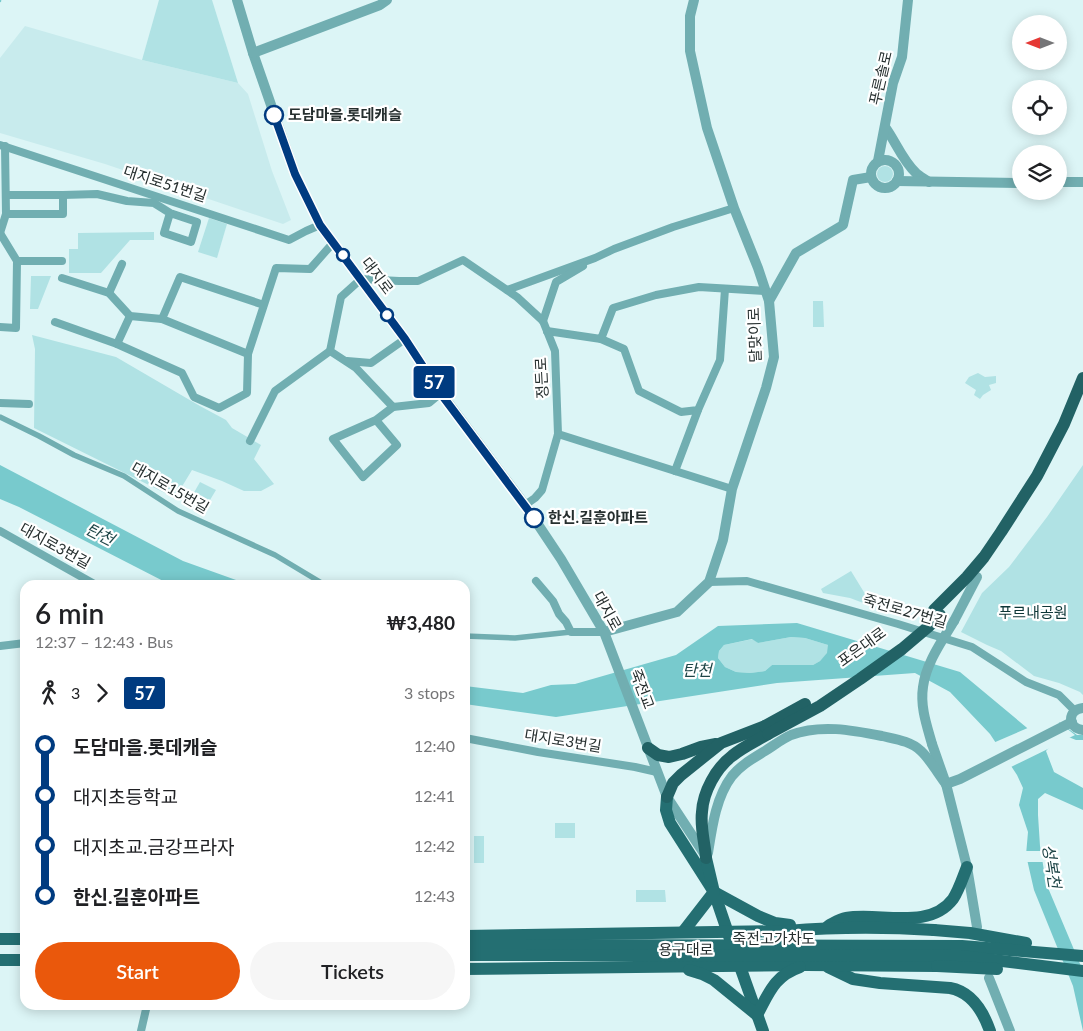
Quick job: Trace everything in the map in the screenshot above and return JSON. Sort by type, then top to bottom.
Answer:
[{"type":"highway","name":"포은대로","points":[[937,613],[984,557],[1037,476],[1064,424],[1083,378]]},
{"type":"highway","name":"포은대로","points":[[706,858],[701,814],[707,790],[717,772],[731,756],[766,730],[856,672],[937,613],[977,577],[992,560],[1045,479],[1083,401]]},
{"type":"highway","name":"포은대로","points":[[667,797],[673,784],[681,775],[721,743],[766,730]]},
{"type":"highway","points":[[648,747],[658,755],[669,757],[721,743]]},
{"type":"main road","name":"포은대로","points":[[667,797],[666,810],[670,823],[714,892]]},
{"type":"main road","name":"포은대로","points":[[706,858],[714,892],[727,932],[763,1031]]},
{"type":"main road","points":[[683,932],[714,892],[748,912],[775,923],[820,928],[844,918],[918,918],[935,913],[953,899],[967,867]]},
{"type":"main road","name":"용구대로","points":[[470,936],[897,928],[970,933],[1083,954]]},
{"type":"main road","points":[[787,931],[780,941],[780,949],[782,956],[792,965]]},
{"type":"main road","points":[[0,939],[20,939]]},
{"type":"main road","name":"죽전고가차도","points":[[470,945],[962,946],[1083,954]]},
{"type":"main road","name":"죽전고가차도","points":[[470,955],[961,956],[1083,972]]},
{"type":"main road","points":[[0,960],[20,960]]},
{"type":"main road","points":[[674,966],[702,974],[714,980],[757,1015],[770,990],[782,976],[790,970],[806,965]]},
{"type":"main road","points":[[824,965],[853,979],[960,990],[972,999],[978,1007],[990,1031]]},
{"type":"main road","name":"용구대로","points":[[470,969],[824,965],[937,966],[1083,972]]},
{"type":"street","name":"대지로","points":[[237,0],[253,53],[295,174],[320,225],[361,278],[405,339],[441,394],[524,505],[561,559],[604,632],[609,644]]},
{"type":"street","points":[[253,53],[380,5],[387,0]]},
{"type":"street","name":"달맞이로","points":[[604,632],[677,612],[709,582],[723,540],[732,489],[766,388],[774,357],[768,296],[734,208],[707,128],[690,51],[690,16],[694,0]]},
{"type":"street","name":"푸른솔로","points":[[878,161],[893,83],[902,57],[908,0]]},
{"type":"street","points":[[885,127],[901,156],[916,174],[929,182]]},
{"type":"street","points":[[0,327],[16,328],[17,260],[0,233],[6,214],[3,146]]},
{"type":"street","name":"대지로51번길","points":[[3,146],[289,240],[320,225]]},
{"type":"street","points":[[883,159],[893,162],[897,166],[899,172],[897,181],[893,186],[883,188],[877,186],[873,181],[871,171],[873,165],[878,161],[883,159]]},
{"type":"street","points":[[601,339],[613,308],[656,296],[698,287],[725,288],[768,296],[796,253],[843,225],[853,180],[871,177]]},
{"type":"street","points":[[897,181],[1012,183]]},
{"type":"street","points":[[1067,182],[1083,182]]},
{"type":"street","points":[[6,195],[97,194],[127,201],[154,204],[170,213],[197,222],[190,242],[164,233],[170,213]]},
{"type":"street","points":[[6,214],[63,214],[63,195]]},
{"type":"street","points":[[506,290],[673,227],[734,208]]},
{"type":"street","points":[[55,322],[117,344],[182,373],[194,397],[220,408],[247,393],[248,354],[276,268],[310,269],[333,243]]},
{"type":"street","points":[[543,321],[556,282],[595,258]]},
{"type":"street","points":[[17,260],[62,261]]},
{"type":"street","name":"정든로","points":[[361,278],[418,281],[463,260],[517,297],[543,321],[555,351],[558,434],[542,490],[535,498],[524,505]]},
{"type":"street","points":[[108,293],[122,264]]},
{"type":"street","points":[[162,319],[180,277],[264,305]]},
{"type":"street","points":[[62,278],[108,293],[130,316],[162,319],[248,354]]},
{"type":"street","points":[[250,441],[275,390],[330,351],[341,297],[361,278]]},
{"type":"street","points":[[675,471],[698,410],[720,360],[725,288]]},
{"type":"street","points":[[117,344],[130,316]]},
{"type":"street","points":[[547,331],[601,339],[624,349],[639,391],[681,412],[698,410]]},
{"type":"street","points":[[345,361],[371,363],[405,339]]},
{"type":"street","points":[[330,351],[356,368],[393,407]]},
{"type":"street","points":[[376,420],[397,445],[363,477],[333,439],[376,420],[393,407],[429,403],[441,394]]},
{"type":"street","points":[[0,403],[29,404]]},
{"type":"street","name":"대지로15번길","points":[[0,417],[74,455],[124,476],[178,511],[275,556],[316,580]]},
{"type":"street","points":[[558,434],[732,489]]},
{"type":"street","name":"대지로3번길","points":[[0,532],[87,580]]},
{"type":"street","points":[[977,577],[935,654],[923,688],[925,720],[946,784],[967,867],[977,927]]},
{"type":"street","name":"죽전로27번길","points":[[709,582],[747,581],[972,647],[1026,682],[1059,694],[1079,710]]},
{"type":"street","points":[[536,582],[553,601],[571,632]]},
{"type":"street","points":[[470,636],[515,638],[571,632],[604,632]]},
{"type":"street","points":[[0,646],[20,644]]},
{"type":"street","name":"죽전교","points":[[609,644],[648,747]]},
{"type":"street","points":[[946,784],[960,779],[1067,724],[1079,710]]},
{"type":"street","points":[[1067,724],[1083,730]]},
{"type":"street","points":[[706,858],[719,799],[730,778],[749,760],[792,735],[810,730],[844,729],[909,743],[921,750],[946,784]]},
{"type":"street","name":"대지로3번길","points":[[470,739],[657,772]]},
{"type":"street","points":[[648,747],[667,797],[706,858]]},
{"type":"street","points":[[989,978],[1010,1031]]},
{"type":"street","points":[[141,1031],[146,1010]]},
{"type":"shaded area","points":[[25,26],[142,60],[238,83],[248,94],[272,171],[291,220],[283,224],[105,164],[0,133],[0,58]]},
{"type":"green space","points":[[159,0],[212,0],[238,83],[142,60]]},
{"type":"green space","points":[[885,166],[891,168],[893,174],[891,180],[885,182],[879,180],[877,174],[879,168]]},
{"type":"green space","points":[[209,218],[227,224],[217,258],[198,252]]},
{"type":"green space","points":[[154,232],[154,240],[130,240],[101,273],[69,273],[69,249],[78,249],[78,233]]},
{"type":"green space","points":[[31,276],[51,276],[38,309],[30,309]]},
{"type":"green space","points":[[813,301],[823,301],[824,327],[813,327]]},
{"type":"green space","points":[[32,335],[116,357],[226,420],[232,428],[261,445],[254,459],[274,484],[261,491],[244,491],[192,470],[175,498],[34,428],[35,349]]},
{"type":"green space","points":[[978,373],[985,377],[996,376],[996,383],[989,385],[991,390],[980,399],[974,395],[976,390],[965,383],[969,377]]},
{"type":"green space","name":"푸르내공원","points":[[1083,465],[1083,695],[1059,683],[1034,676],[1001,651],[961,632],[982,593],[1009,567]]},
{"type":"green space","points":[[200,482],[216,490],[207,505],[192,496]]},
{"type":"green space","points":[[851,571],[870,602],[866,604],[850,598],[823,593],[821,589]]},
{"type":"green space","points":[[791,637],[805,638],[828,645],[828,653],[813,665],[772,665],[765,671],[750,673],[736,672],[725,667],[718,658],[719,651],[724,645],[753,639],[758,643]]},
{"type":"green space","points":[[555,823],[575,823],[575,838],[555,838]]},
{"type":"green space","points":[[474,836],[484,836],[484,863],[474,863]]},
{"type":"green space","points":[[636,890],[665,890],[666,902],[636,902]]},
{"type":"water","name":"탄천","points":[[0,465],[183,561],[236,580],[161,580],[0,499]]},
{"type":"water","name":"탄천","points":[[797,623],[960,672],[1032,732],[1039,727],[1059,722],[1077,735],[1083,735],[1083,740],[1076,740],[1061,734],[1046,751],[1054,772],[1083,788],[1083,810],[1045,793],[1038,799],[1038,815],[1040,846],[1046,883],[1083,971],[1083,1031],[1073,986],[1034,890],[1026,855],[1028,832],[1019,805],[1023,788],[1017,775],[990,734],[950,692],[915,673],[777,683],[556,717],[470,705],[470,687],[523,693],[551,685],[575,684],[676,655],[718,626]],"holes":[[[791,637],[805,638],[828,645],[827,653],[820,661],[813,665],[772,665],[765,671],[750,673],[736,672],[725,667],[718,658],[719,651],[724,645],[752,639],[758,643]]]},
{"type":"pier","points":[[1056,720],[1075,735],[1067,739],[1062,737],[1054,746],[1009,768],[993,743],[1030,727],[1032,729]]},
{"type":"pier","points":[[1024,851],[1043,851],[1045,862],[1025,862]]},
{"type":"bus line","name":"57","points":[[274,115],[295,174],[320,225],[405,339],[441,394],[534,518]]},
{"type":"place","name":"도담마을.롯데캐슬","points":[[274,115]]},
{"type":"place","name":"한신.길훈아파트","points":[[534,518]]},
{"type":"water label","name":"성복천","points":[[1052,866]]}]
